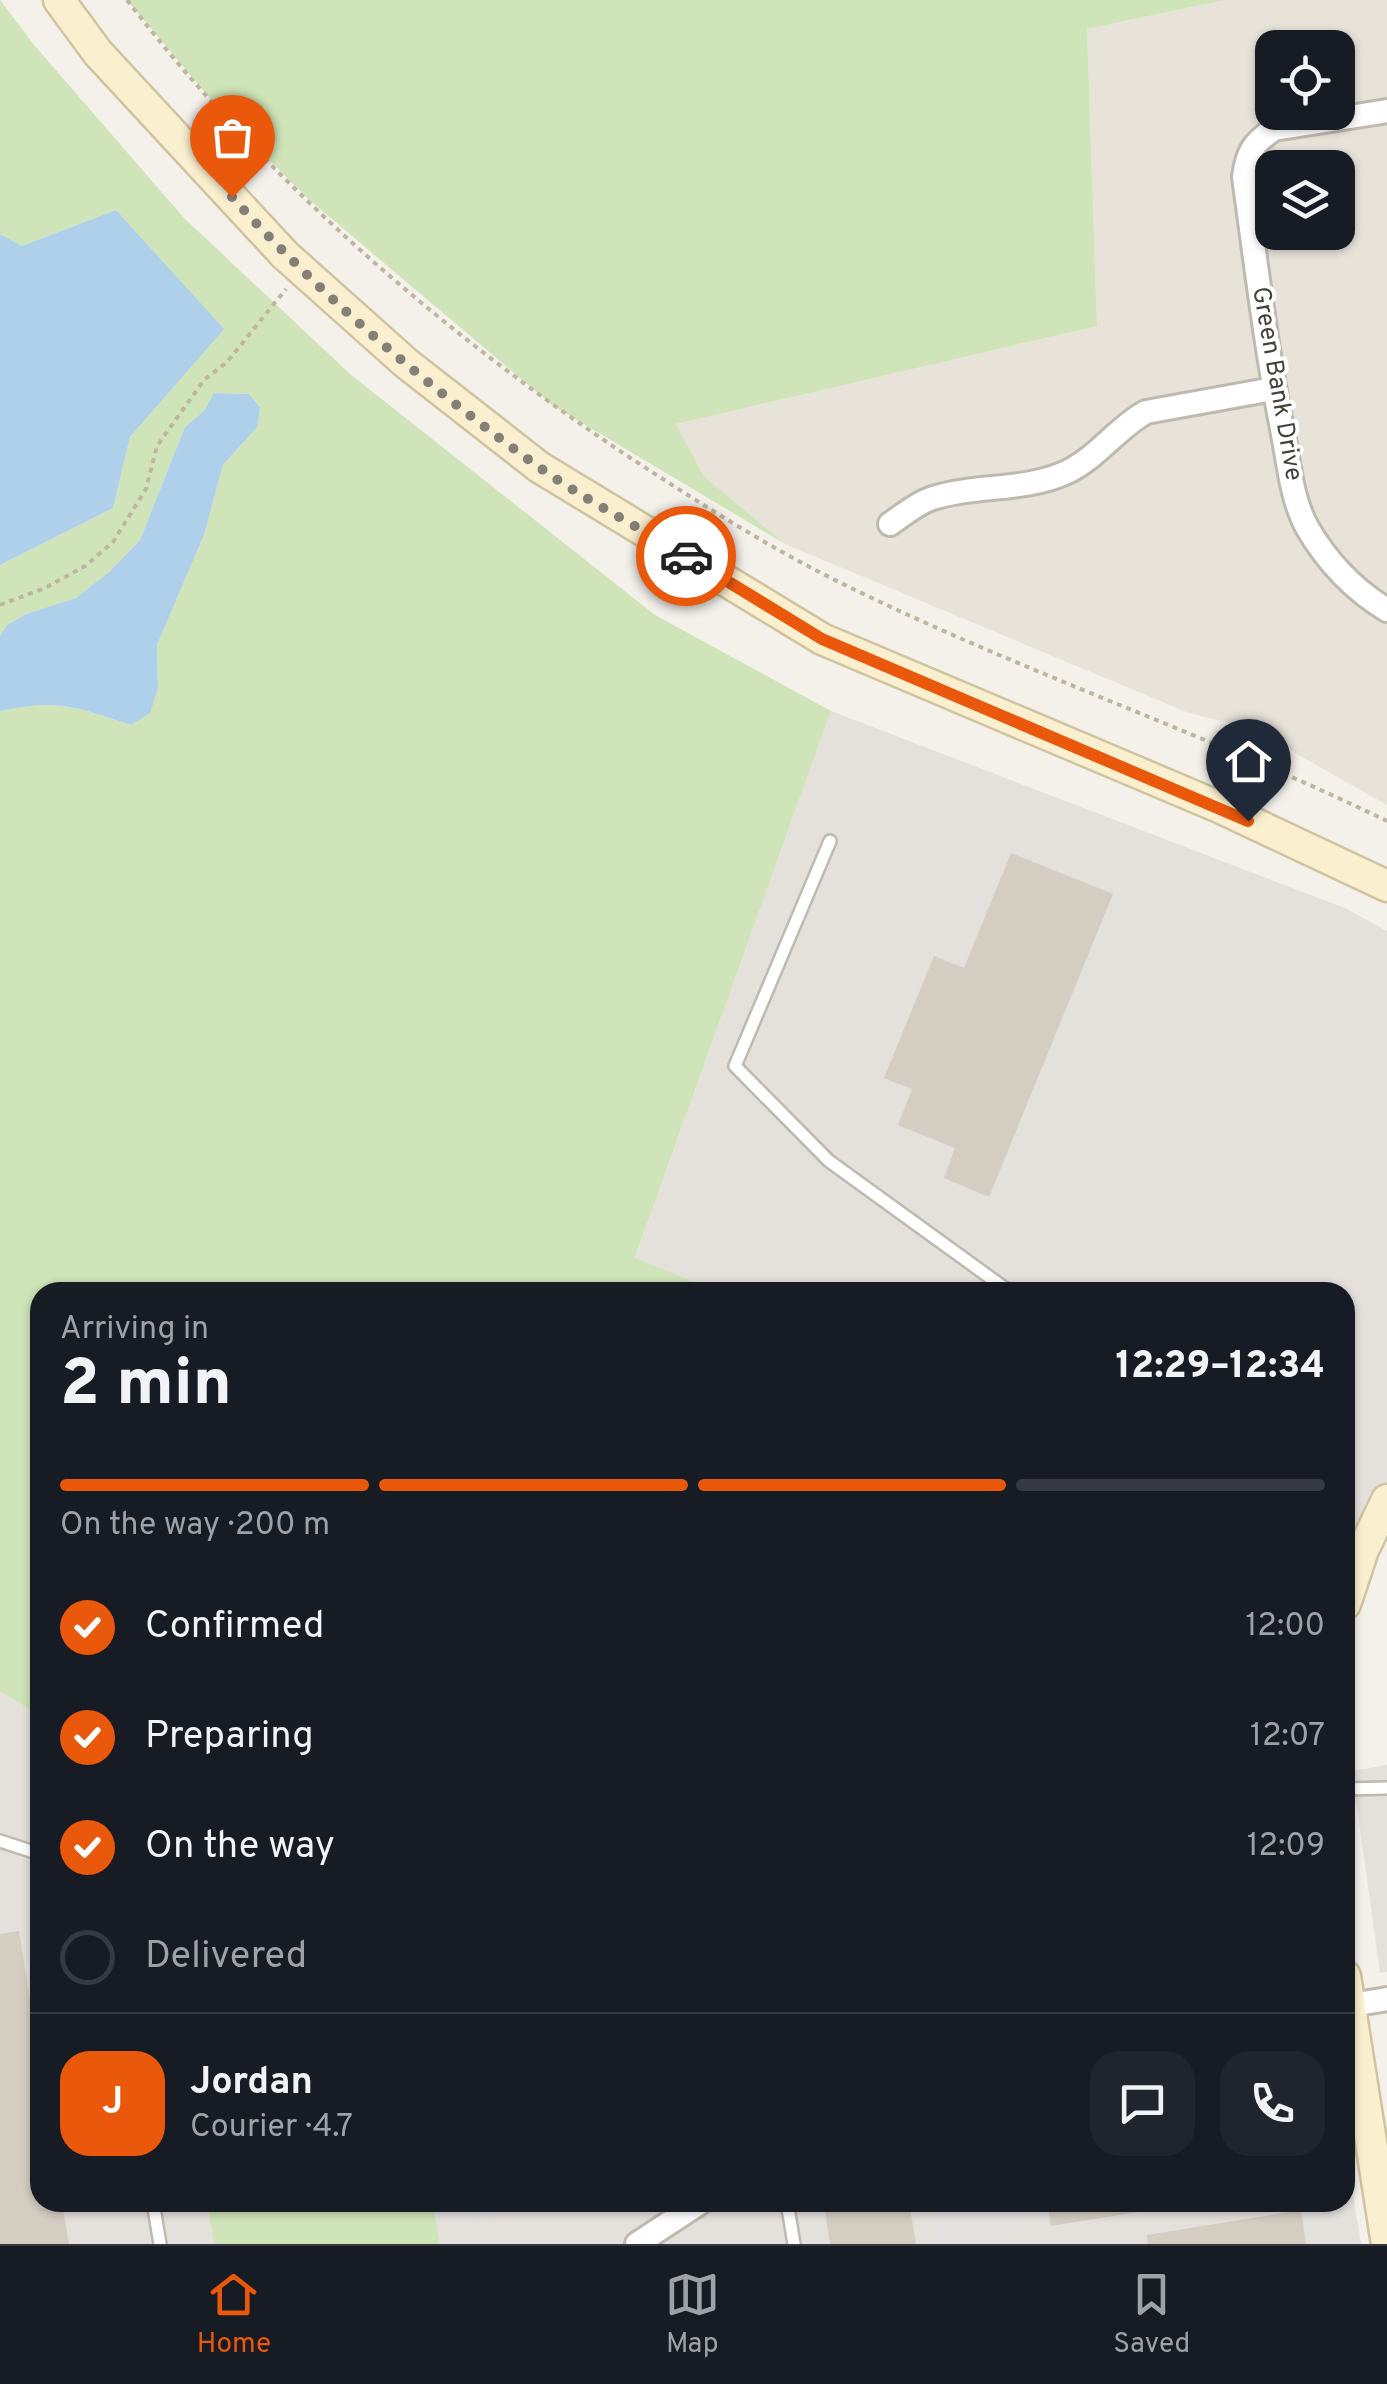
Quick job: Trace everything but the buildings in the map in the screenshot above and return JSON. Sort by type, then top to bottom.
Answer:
[{"type":"main road","points":[[59,0],[98,53],[302,270],[406,363],[538,467],[822,639],[1219,807],[1387,886]]},
{"type":"main road","points":[[1355,1563],[1359,1547],[1387,1500]]},
{"type":"main road","points":[[1355,2047],[1386,2244]]},
{"type":"street","name":"Green Bank Drive","points":[[1387,112],[1274,130],[1259,139],[1247,154],[1244,178],[1274,388],[1294,493],[1306,526],[1340,574],[1365,597],[1387,610]]},
{"type":"street","points":[[890,524],[929,500],[1065,473],[1088,460],[1128,422],[1146,412],[1274,388]]},
{"type":"street","points":[[1355,1996],[1387,1998]]},
{"type":"street","points":[[638,2244],[687,2212]]},
{"type":"lane","points":[[830,841],[735,1066],[830,1161],[996,1282]]},
{"type":"lane","points":[[1355,1789],[1387,1788]]},
{"type":"lane","points":[[0,1841],[30,1851]]},
{"type":"lane","points":[[155,2212],[160,2244]]},
{"type":"lane","points":[[789,2212],[794,2244]]},
{"type":"path","points":[[127,0],[222,111],[380,269],[482,354],[552,405],[736,528],[840,583],[1214,742],[1387,821]]},
{"type":"path","points":[[0,605],[45,588],[85,566],[112,542],[146,490],[157,446],[204,380],[227,362],[302,270]]},
{"type":"shaded area","points":[[1225,0],[1387,0],[1387,805],[1253,729],[1189,713],[785,544],[704,476],[676,424],[1097,326],[1087,29]]},
{"type":"shaded area","points":[[831,711],[1347,909],[1387,931],[1387,1485],[1355,1535],[1355,1282],[694,1282],[635,1259]]},
{"type":"shaded area","points":[[0,1691],[30,1710],[30,2212],[209,2212],[214,2244],[0,2244]]},
{"type":"shaded area","points":[[1387,1765],[1387,1972],[1380,1973],[1355,1793],[1355,1770]]},
{"type":"shaded area","points":[[1355,2206],[1361,2244],[440,2244],[435,2212],[1355,2212]]},
{"type":"shaded area","points":[[452,2212],[518,2212],[453,2221]]},
{"type":"shaded area","points":[[936,2212],[1025,2212],[1028,2232],[941,2244]]},
{"type":"green space","points":[[0,0],[184,218],[350,374],[655,615],[831,711],[635,1258],[694,1282],[30,1282],[30,1710],[0,1691],[0,711],[53,705],[131,725],[158,688],[157,645],[204,535],[223,465],[258,426],[260,407],[249,394],[214,393],[204,411],[185,427],[140,540],[76,598],[26,614],[7,625],[0,636],[0,565],[113,508],[130,437],[223,329],[116,210],[22,246],[0,234]]},
{"type":"green space","points":[[127,0],[1225,0],[1087,29],[1097,326],[676,424],[704,476],[785,544],[552,405],[306,197],[221,111]]},
{"type":"green space","points":[[209,2212],[435,2212],[440,2244],[214,2244]]},
{"type":"water","points":[[116,210],[224,329],[130,437],[113,508],[0,565],[0,234],[22,246]]},
{"type":"water","points":[[214,393],[249,394],[260,407],[258,426],[223,465],[204,535],[157,645],[158,688],[150,713],[131,725],[53,705],[0,711],[0,636],[7,625],[26,614],[76,598],[140,540],[185,427],[204,411]]},
{"type":"way so far","points":[[232,197],[285,255],[406,363],[538,467],[686,556]]},
{"type":"route","points":[[686,556],[822,639],[1248,821]]}]
